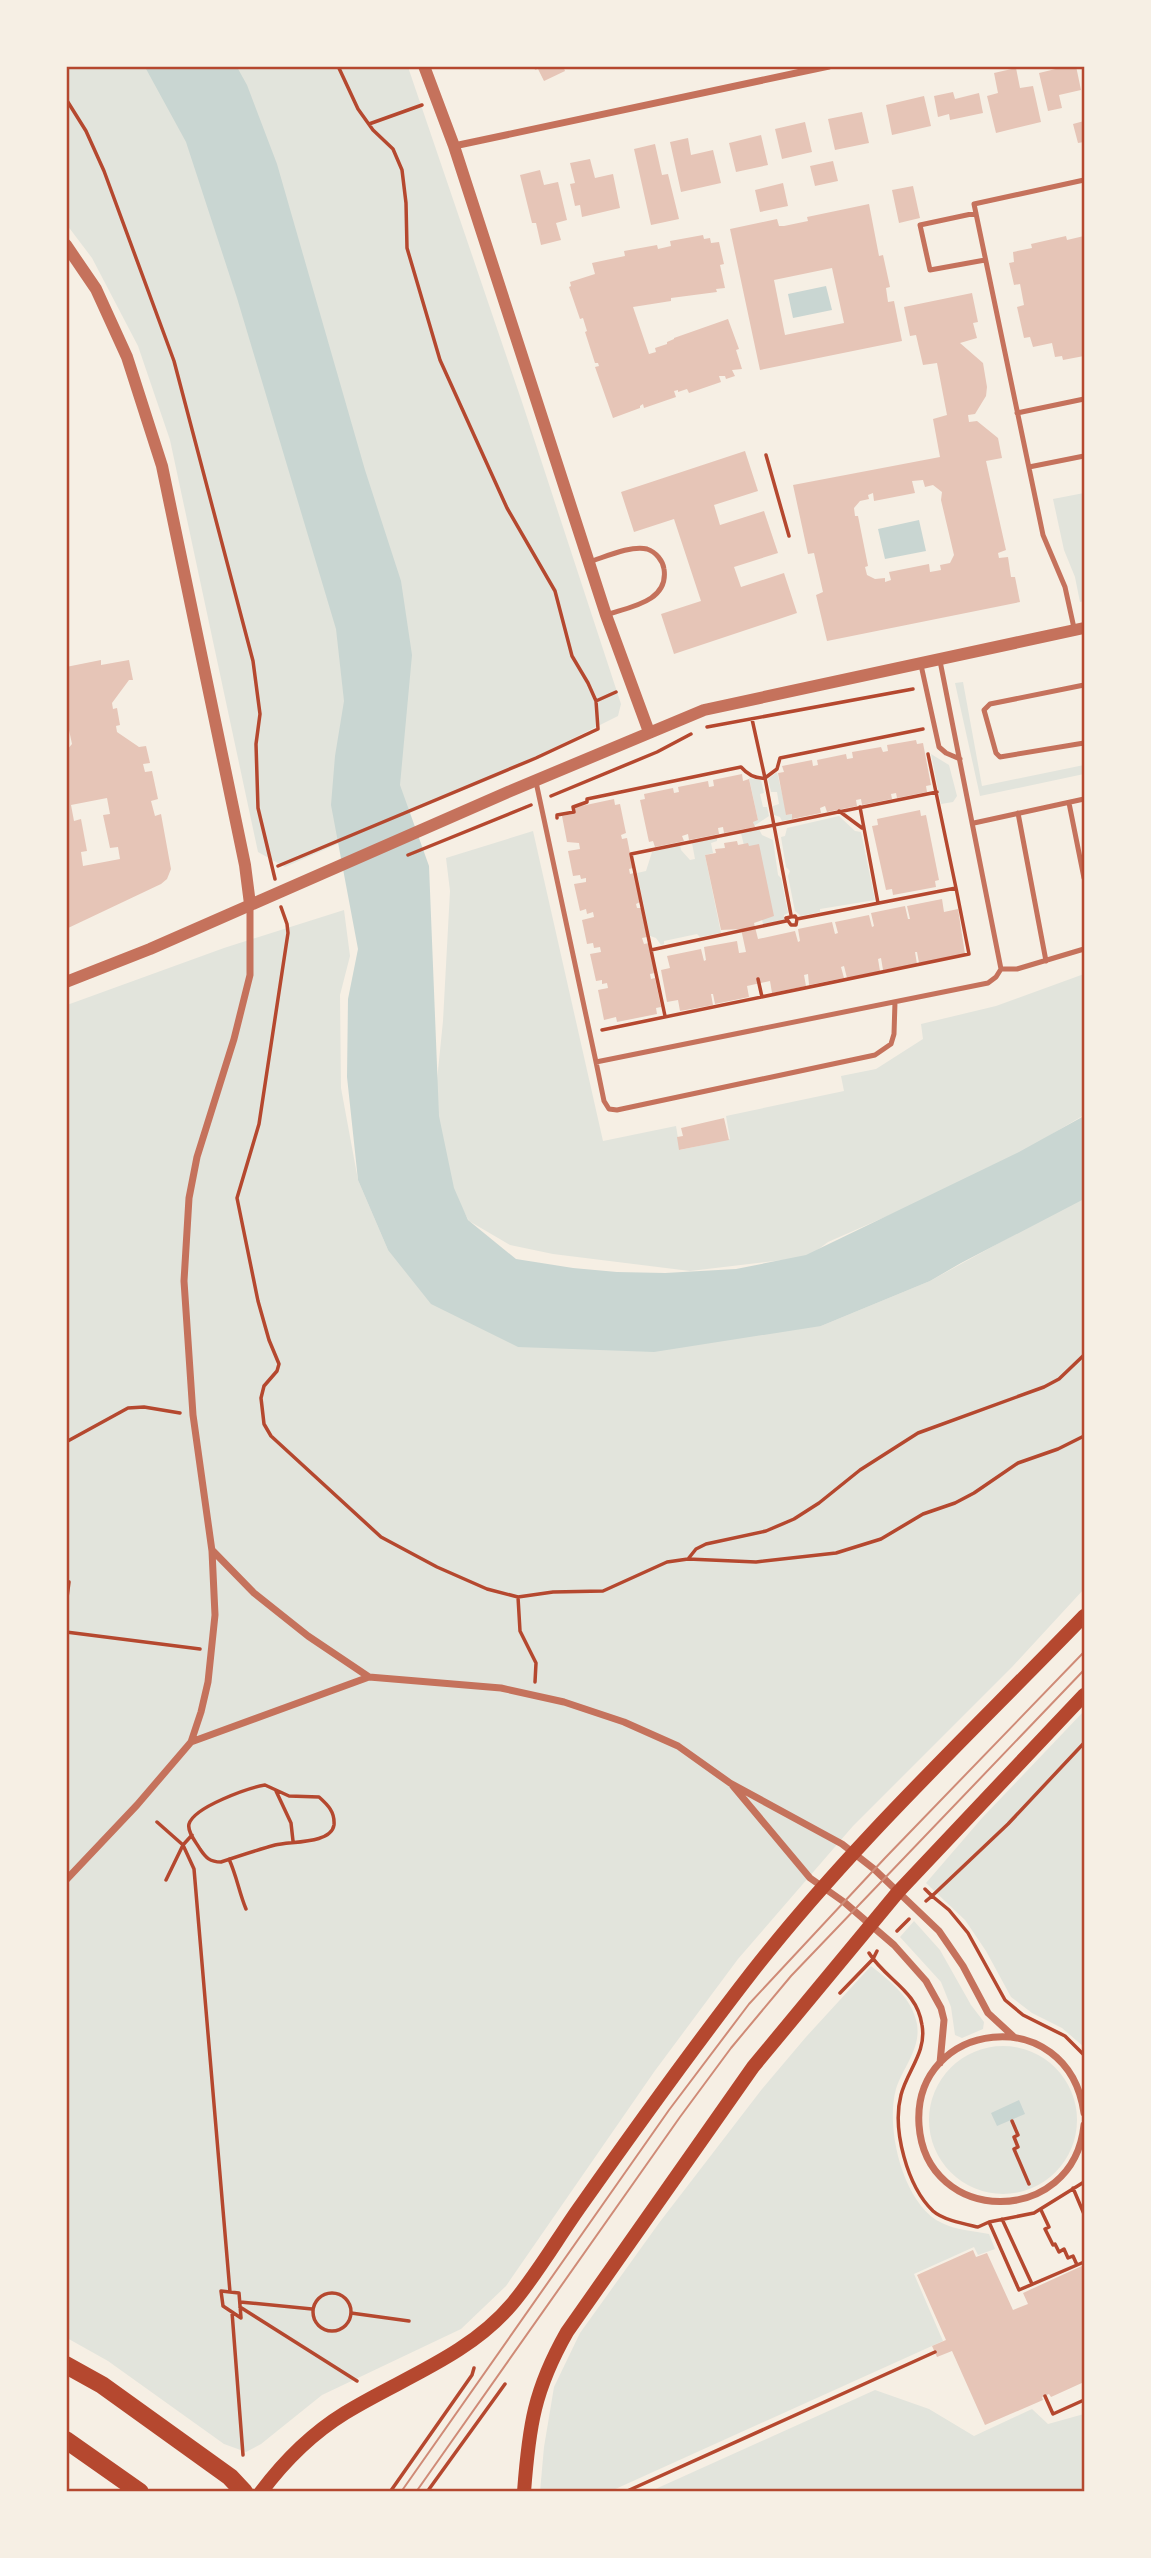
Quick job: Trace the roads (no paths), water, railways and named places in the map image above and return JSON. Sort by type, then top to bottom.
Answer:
[{"type":"main road","points":[[261,2491],[291,2454],[318,2432],[345,2413],[460,2351],[512,2304],[583,2202],[752,1973],[823,1886],[1084,1616]]},
{"type":"main road","points":[[524,2491],[528,2442],[537,2397],[549,2364],[567,2332],[753,2067],[898,1892],[1084,1695]]},
{"type":"main road","points":[[66,2365],[102,2385],[230,2477],[244,2491]]},
{"type":"main road","points":[[66,2440],[140,2491]]},
{"type":"street","points":[[424,66],[454,146],[606,615],[649,732]]},
{"type":"street","points":[[785,66],[787,75]]},
{"type":"street","points":[[454,146],[829,66]]},
{"type":"street","points":[[66,245],[96,289],[127,357],[162,466],[242,852],[250,904],[250,975],[234,1040],[197,1157],[187,1222],[184,1281],[193,1415],[212,1551],[215,1615],[212,1651],[201,1712],[191,1742],[137,1805],[66,1880]]},
{"type":"street","points":[[66,982],[150,949],[535,780],[704,710],[1079,629]]},
{"type":"street","points":[[212,1551],[254,1593],[308,1636],[369,1677]]},
{"type":"street","points":[[191,1742],[369,1677],[470,1685],[533,1695],[564,1702],[624,1722],[678,1746],[730,1783],[854,1853],[939,1931],[963,1966],[988,2013],[1013,2036],[1041,2046],[1067,2068],[1083,2098],[1084,2113]]},
{"type":"street","points":[[730,1783],[810,1878],[905,1956],[934,1994],[941,2008],[943,2021],[940,2063]]},
{"type":"street","points":[[1013,2036],[986,2038],[953,2052],[940,2063],[925,2087],[919,2125],[923,2145],[931,2163],[943,2179],[976,2199],[996,2203],[1035,2197],[1052,2187],[1077,2157],[1084,2125]]},
{"type":"lane","points":[[1079,629],[1065,587],[1043,536],[974,204],[1084,180]]},
{"type":"lane","points":[[976,213],[920,225],[930,270],[985,260]]},
{"type":"lane","points":[[1017,413],[1084,399]]},
{"type":"lane","points":[[1028,467],[1084,456]]},
{"type":"lane","points":[[589,562],[635,549],[646,549],[655,553],[664,568],[665,579],[661,591],[651,600],[606,615]]},
{"type":"lane","points":[[596,1062],[895,1002],[988,982],[996,977],[1001,969],[940,661]]},
{"type":"lane","points":[[921,665],[939,747],[960,759]]},
{"type":"lane","points":[[1084,685],[990,704],[984,710],[996,753],[1000,757],[1084,743]]},
{"type":"lane","points":[[535,780],[604,1101],[609,1109],[617,1110],[875,1055],[891,1044],[895,1002]]},
{"type":"lane","points":[[974,823],[1084,799]]},
{"type":"lane","points":[[1069,803],[1084,878]]},
{"type":"lane","points":[[1018,814],[1046,961]]},
{"type":"lane","points":[[1001,969],[1017,969],[1084,949]]},
{"type":"tram line","points":[[401,2492],[669,2110],[749,2004],[885,1858],[1084,1652]]},
{"type":"tram line","points":[[416,2492],[731,2048],[791,1976],[1084,1670]]}]
